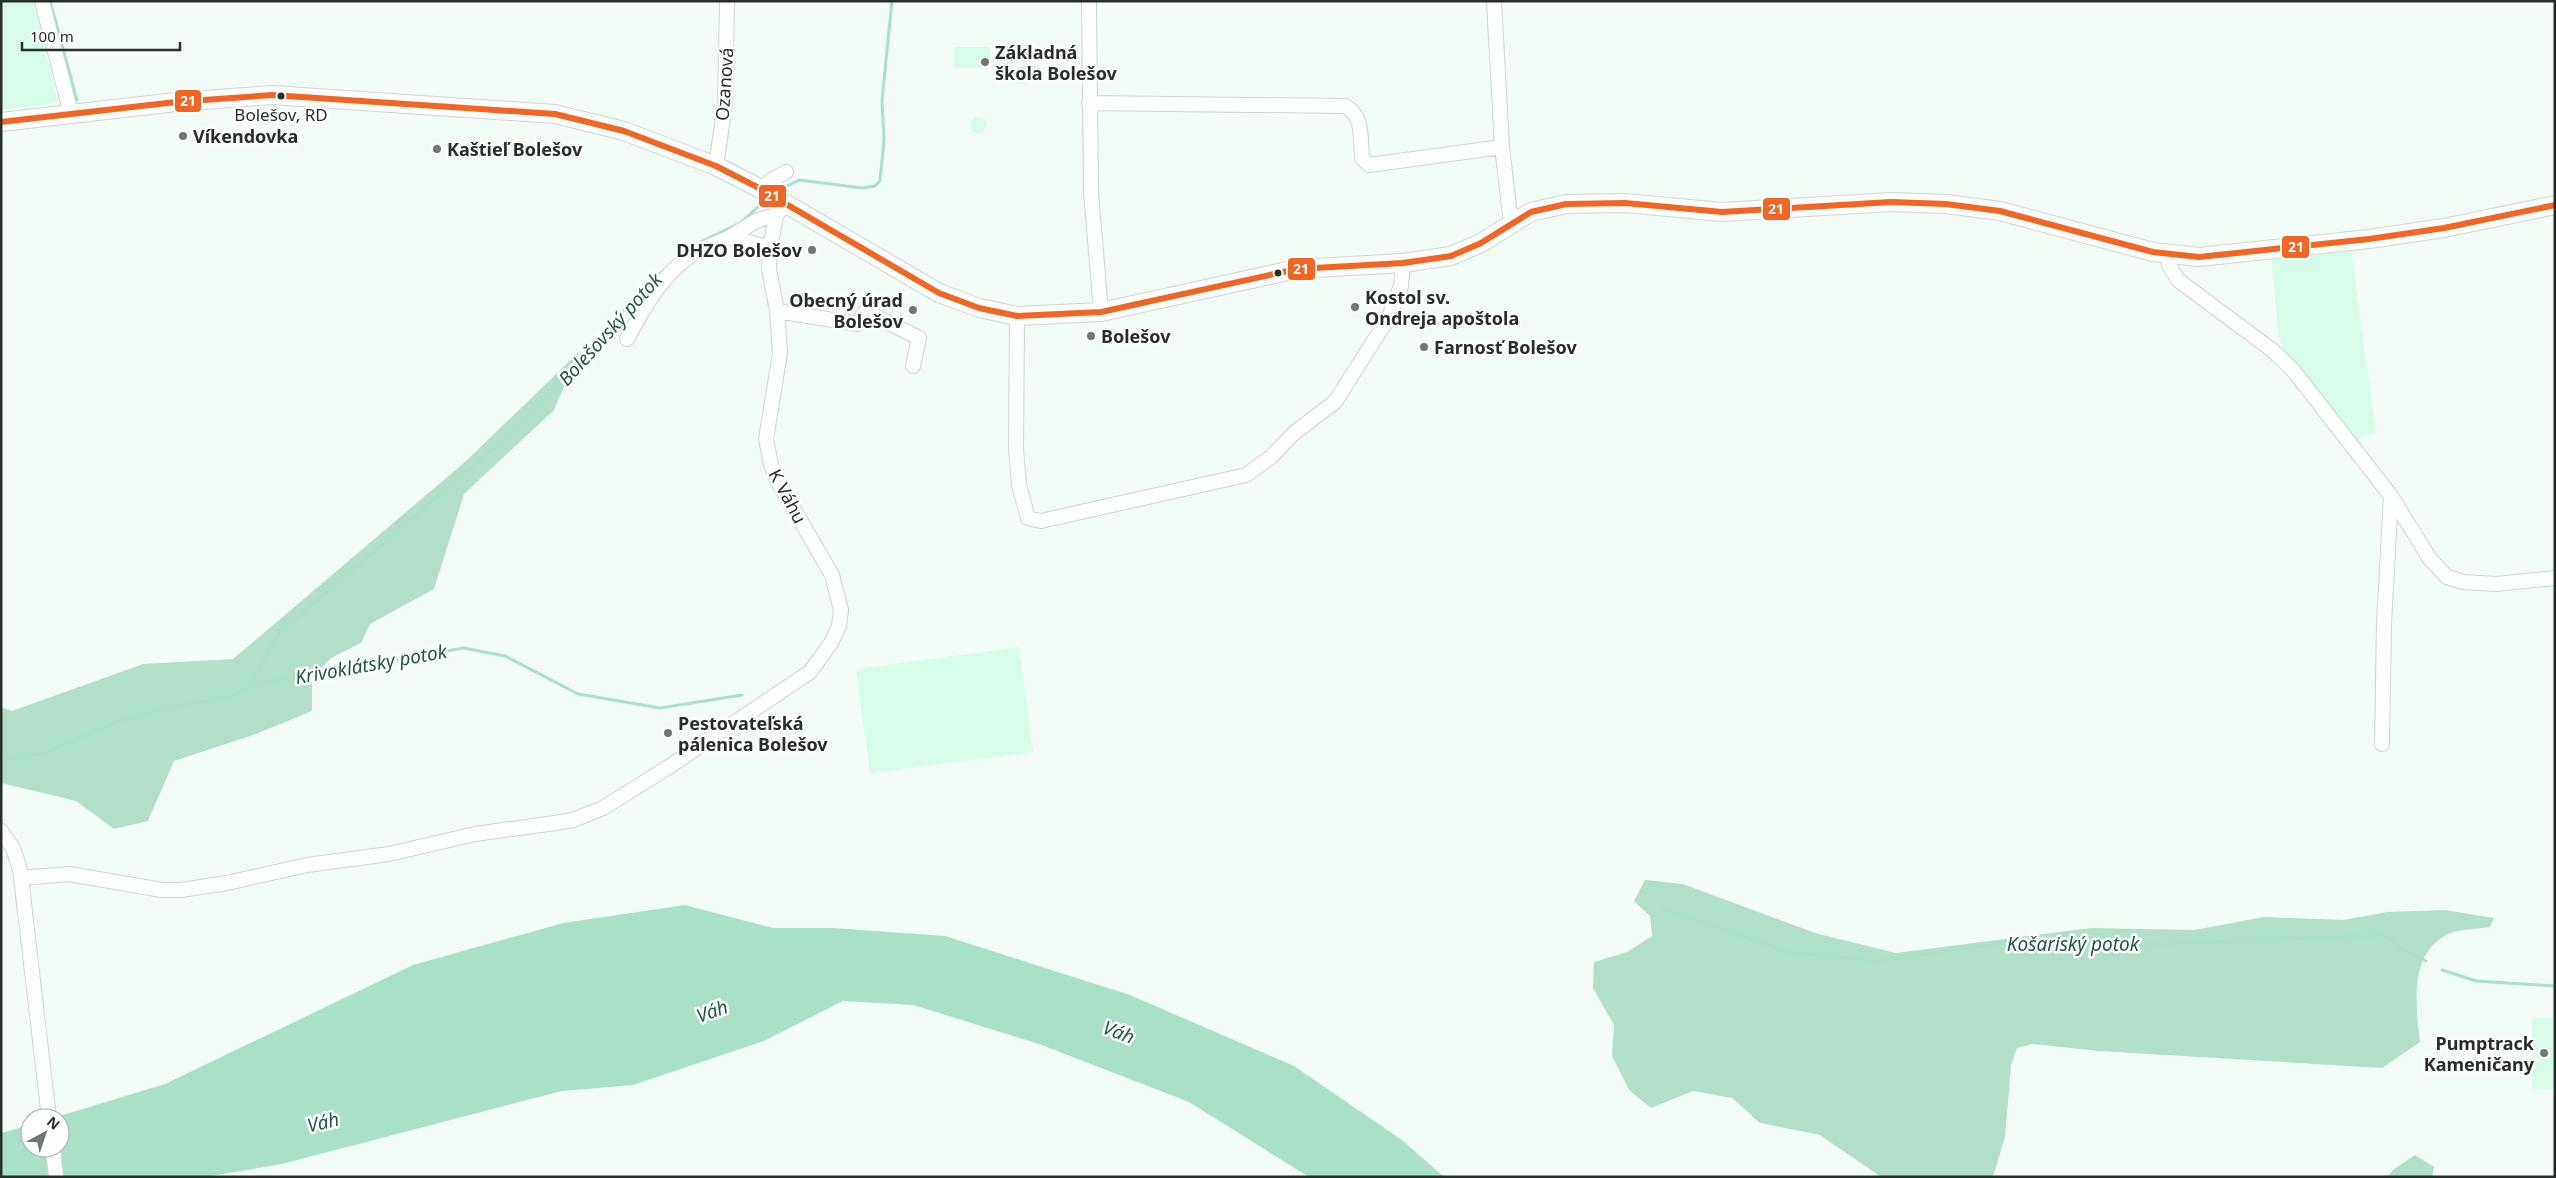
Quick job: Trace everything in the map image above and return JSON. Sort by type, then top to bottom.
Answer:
[{"type":"main road","points":[[1,122],[176,102],[272,95],[555,114],[624,131],[716,166],[942,295],[986,310],[1017,316],[1101,312],[1297,269],[1403,263],[1451,256],[1466,251],[1539,209],[1566,204],[1625,203],[1722,212],[1920,202],[2000,211],[2168,255],[2218,256],[2370,239],[2464,225],[2555,205]]},
{"type":"street","points":[[42,1],[71,114]]},
{"type":"street","name":"Ozanová","points":[[716,166],[724,104],[728,1]]},
{"type":"street","points":[[1089,1],[1091,192],[1101,312]]},
{"type":"street","points":[[1494,1],[1502,146],[1511,224]]},
{"type":"street","points":[[1089,103],[1345,106],[1354,110],[1359,118],[1362,158],[1369,165],[1502,146]]},
{"type":"street","points":[[627,339],[655,292],[682,262],[706,248],[731,237],[759,217],[774,200],[771,180],[786,172]]},
{"type":"street","name":"K Váhu","points":[[21,878],[68,874],[162,890],[181,890],[226,883],[307,865],[389,854],[475,834],[573,820],[603,808],[763,705],[810,672],[820,660],[839,626],[841,610],[832,575],[778,482],[771,465],[766,440],[779,364],[777,311],[769,269],[774,200]]},
{"type":"street","points":[[731,237],[770,248]]},
{"type":"street","points":[[2168,255],[2169,265],[2178,280],[2272,350],[2293,370],[2391,496],[2430,559],[2447,577],[2463,582],[2496,584],[2555,578]]},
{"type":"street","points":[[1017,316],[1016,449],[1019,485],[1028,518],[1041,522],[1246,475],[1271,457],[1294,433],[1335,402],[1389,317],[1401,286],[1403,263]]},
{"type":"street","points":[[777,311],[858,324],[865,311],[919,338],[913,366]]},
{"type":"street","points":[[2382,744],[2384,623],[2391,496]]},
{"type":"street","points":[[1,831],[12,848],[21,878],[48,1108]]},
{"type":"street","points":[[54,1158],[56,1177]]},
{"type":"shaded area","points":[[1,1],[34,1],[58,103],[1,110]]},
{"type":"shaded area","points":[[954,47],[990,47],[990,68],[954,68]]},
{"type":"shaded area","points":[[1027,64],[1033,80],[1024,84],[1012,83],[1014,70]]},
{"type":"shaded area","points":[[975,117],[981,117],[986,122],[984,131],[975,133],[970,128],[970,122]]},
{"type":"shaded area","points":[[2351,251],[2376,433],[2360,436],[2361,445],[2285,353],[2279,339],[2271,258]]},
{"type":"shaded area","points":[[579,352],[554,410],[464,494],[434,589],[370,624],[361,643],[331,658],[312,678],[312,711],[256,734],[174,761],[148,821],[114,829],[76,801],[1,783],[1,707],[12,711],[143,664],[233,659],[465,462]]},
{"type":"shaded area","points":[[1019,647],[1033,752],[870,773],[856,669]]},
{"type":"shaded area","points":[[1645,880],[1683,884],[1815,933],[1896,953],[2091,928],[2194,930],[2264,917],[2343,920],[2387,912],[2445,910],[2494,918],[2490,927],[2448,934],[2435,943],[2426,954],[2418,982],[2417,1013],[2420,1042],[2382,1068],[2099,1051],[2033,1044],[2017,1048],[2011,1066],[2005,1137],[1993,1177],[1881,1177],[1820,1135],[1760,1123],[1732,1098],[1693,1091],[1651,1108],[1629,1090],[1612,1056],[1614,1025],[1593,988],[1594,962],[1627,952],[1652,936],[1650,916],[1634,901]]},
{"type":"shaded area","name":"Pumptrack Kameničany","points":[[2532,1018],[2555,1018],[2555,1089],[2532,1089]]},
{"type":"shaded area","points":[[2415,1155],[2434,1167],[2432,1177],[2387,1177],[2394,1169]]},
{"type":"water","name":"Váh","points":[[685,905],[773,928],[833,928],[945,936],[1130,995],[1294,1066],[1402,1140],[1444,1177],[1309,1177],[1189,1102],[1039,1044],[913,1005],[843,1001],[764,1041],[633,1085],[562,1091],[282,1164],[205,1177],[1,1177],[1,1133],[20,1128],[20,1158],[70,1158],[70,1113],[165,1084],[413,965],[563,923]]},
{"type":"waterway","points":[[50,1],[77,100]]},
{"type":"waterway","name":"Bolešovský potok","points":[[775,192],[799,180],[862,188],[875,186],[880,181],[884,140],[882,100],[892,1]]},
{"type":"waterway","name":"Bolešovský potok","points":[[684,252],[690,247],[740,223],[767,199]]},
{"type":"waterway","name":"Bolešovský potok","points":[[250,685],[279,633],[522,424],[578,365],[641,290],[667,268]]},
{"type":"waterway","name":"Krivoklátsky potok","points":[[1,758],[42,754],[119,721],[176,706],[232,697],[250,685],[464,648],[505,656],[578,694],[660,708],[742,695]]},
{"type":"waterway","name":"Košariský potok","points":[[1661,908],[1788,952],[1879,961],[2025,940],[2135,945],[2384,935],[2407,952],[2426,961]]},
{"type":"waterway","name":"Košariský potok","points":[[2442,970],[2476,981],[2555,986]]},
{"type":"transit line","name":"21","points":[[1,122],[176,102],[272,95],[555,114],[624,131],[716,166],[757,187],[939,293],[979,308],[1017,316],[1101,312],[1297,269],[1403,263],[1451,256],[1481,243],[1531,212],[1566,204],[1625,203],[1722,212],[1891,202],[1946,204],[2000,211],[2153,252],[2199,257],[2369,239],[2444,228],[2555,205]]},
{"type":"place","name":"Základná škola Bolešov","points":[[985,62]]},
{"type":"place","name":"Bolešov, RD","points":[[281,96]]},
{"type":"place","name":"Víkendovka","points":[[183,136]]},
{"type":"place","name":"Kaštieľ Bolešov","points":[[437,149]]},
{"type":"place","name":"DHZO Bolešov","points":[[812,250]]},
{"type":"place","name":"Kostol sv. Ondreja apoštola","points":[[1355,307]]},
{"type":"place","name":"Obecný úrad Bolešov","points":[[913,310]]},
{"type":"place","name":"Bolešov","points":[[1091,336]]},
{"type":"place","name":"Farnosť Bolešov","points":[[1424,347]]},
{"type":"place","name":"Pestovateľská pálenica Bolešov","points":[[668,733]]},
{"type":"place","name":"Pumptrack Kameničany","points":[[2544,1053]]}]
